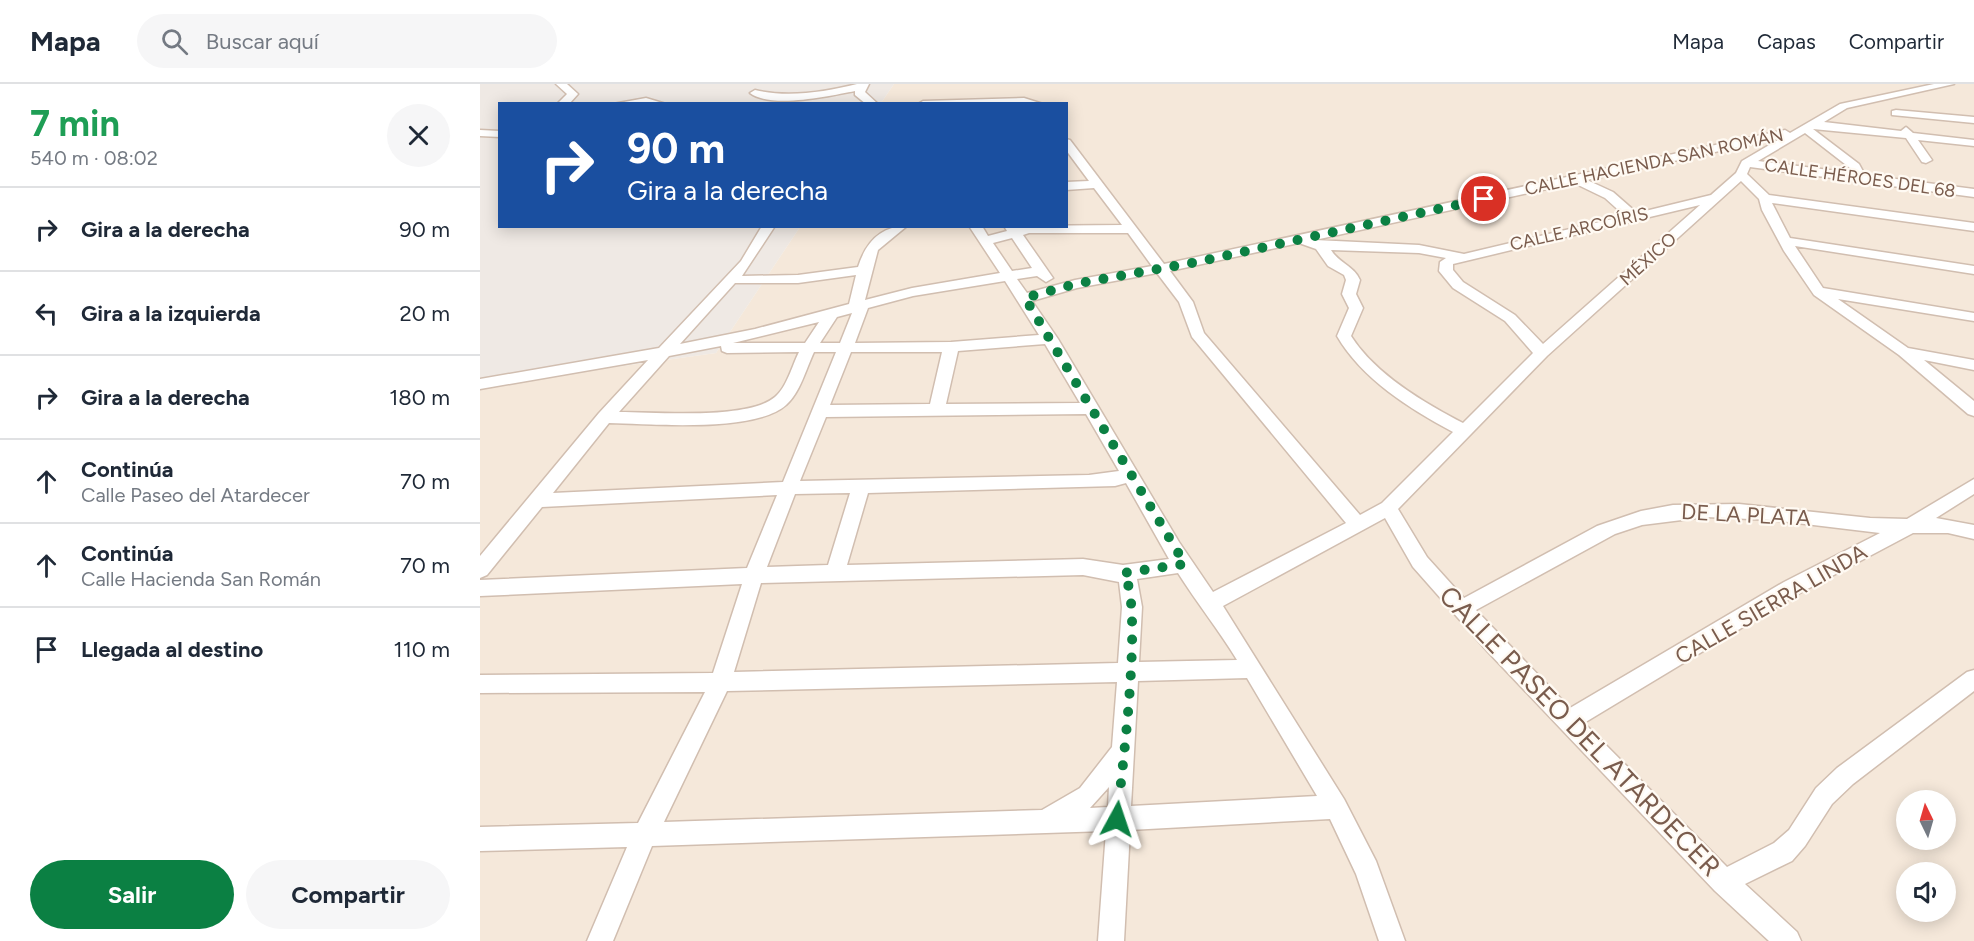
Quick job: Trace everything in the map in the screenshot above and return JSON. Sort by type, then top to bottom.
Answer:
[{"type":"street","points":[[561,84],[573,94],[564,102]]},
{"type":"street","name":"MÉXICO","points":[[1208,604],[1388,508],[1542,353],[1715,198],[1743,169],[1804,127],[1844,106],[1949,84]]},
{"type":"street","points":[[755,93],[771,96],[808,95],[863,85]]},
{"type":"street","points":[[863,85],[859,93],[870,102]]},
{"type":"street","points":[[1886,98],[1926,160]]},
{"type":"street","points":[[990,102],[1029,102]]},
{"type":"street","points":[[1896,113],[1974,120]]},
{"type":"street","points":[[1804,127],[1910,135],[1974,143]]},
{"type":"street","points":[[1804,127],[1855,165],[1861,178]]},
{"type":"street","name":"CALLE HACIENDA SAN ROMÁN","points":[[1300,239],[1804,127]]},
{"type":"street","points":[[480,133],[498,134]]},
{"type":"street","points":[[1068,146],[1162,268],[1185,302],[1197,334],[1329,487],[1358,525]]},
{"type":"street","points":[[1743,169],[1765,198],[1768,210],[1819,292],[1904,352],[1974,410]]},
{"type":"street","name":"CALLE HÉROES DEL 68","points":[[1743,169],[1861,178],[1974,193]]},
{"type":"street","points":[[1576,179],[1609,195],[1634,217]]},
{"type":"street","points":[[1068,186],[1098,184]]},
{"type":"street","name":"CALLE ARCOÍRIS","points":[[1542,353],[1510,318],[1458,285],[1449,276],[1445,264],[1460,257],[1715,198]]},
{"type":"street","points":[[1765,198],[1974,227]]},
{"type":"street","points":[[1068,227],[1130,228]]},
{"type":"street","points":[[480,570],[604,417],[746,263],[768,228]]},
{"type":"street","points":[[600,941],[644,837],[721,682],[754,575],[822,411],[859,307],[871,247],[884,235],[897,228]]},
{"type":"street","points":[[1032,228],[980,234],[1025,298],[1208,604],[1226,624],[1336,807],[1367,870],[1392,941]]},
{"type":"street","points":[[1011,229],[1054,289]]},
{"type":"street","points":[[1025,298],[1054,289],[1300,239],[1321,246],[1419,249],[1460,257]]},
{"type":"street","points":[[1786,241],[1974,270]]},
{"type":"street","points":[[1321,246],[1333,263],[1350,273],[1353,280],[1349,294],[1356,308],[1344,336],[1348,345],[1395,387],[1442,420],[1465,431]]},
{"type":"street","points":[[730,278],[762,281],[846,274],[866,269]]},
{"type":"street","points":[[480,384],[661,353],[832,314],[912,292],[1040,271]]},
{"type":"street","points":[[1819,292],[1974,316]]},
{"type":"street","points":[[604,417],[725,417],[762,412],[780,402],[809,348],[832,314]]},
{"type":"street","points":[[695,346],[951,347],[1050,339]]},
{"type":"street","points":[[936,411],[951,347]]},
{"type":"street","points":[[1904,352],[1974,365]]},
{"type":"street","points":[[822,411],[1091,408]]},
{"type":"street","points":[[538,500],[791,488],[1089,482],[1115,480],[1130,474]]},
{"type":"street","points":[[836,573],[861,486]]},
{"type":"street","name":"CALLE SIERRA LINDA","points":[[1568,721],[1791,588],[1909,526],[1974,486]]},
{"type":"street","name":"CALLE PASEO DEL ATARDECER","points":[[1388,508],[1420,562],[1461,608],[1724,882],[1788,941]]},
{"type":"street","name":"DE LA PLATA","points":[[1461,608],[1608,529],[1635,519],[1680,510],[1763,513],[1872,526],[1938,524],[1974,532]]},
{"type":"street","points":[[480,588],[754,575],[1083,567],[1123,573],[1185,564]]},
{"type":"street","points":[[1111,941],[1117,819],[1130,670],[1132,607],[1128,579],[1123,573]]},
{"type":"street","points":[[480,684],[721,682],[1130,670],[1252,669]]},
{"type":"street","points":[[1724,882],[1783,852],[1797,838],[1824,796],[1845,776],[1974,679]]},
{"type":"street","points":[[1046,821],[1088,796],[1123,750]]},
{"type":"street","points":[[480,839],[644,837],[1117,819],[1336,807]]},
{"type":"shaded area","points":[[480,84],[894,84],[882,102],[498,102],[498,228],[799,228],[716,353],[480,386]]},
{"type":"shaded area","points":[[894,84],[1974,84],[1974,941],[480,941],[480,386],[716,353],[799,228],[1068,228],[1068,102],[882,102]]},
{"type":"route","points":[[1117,819],[1130,670],[1132,607],[1131,589],[1123,573],[1185,564],[1154,516],[1025,298],[1075,284],[1197,262],[1484,199]]}]
